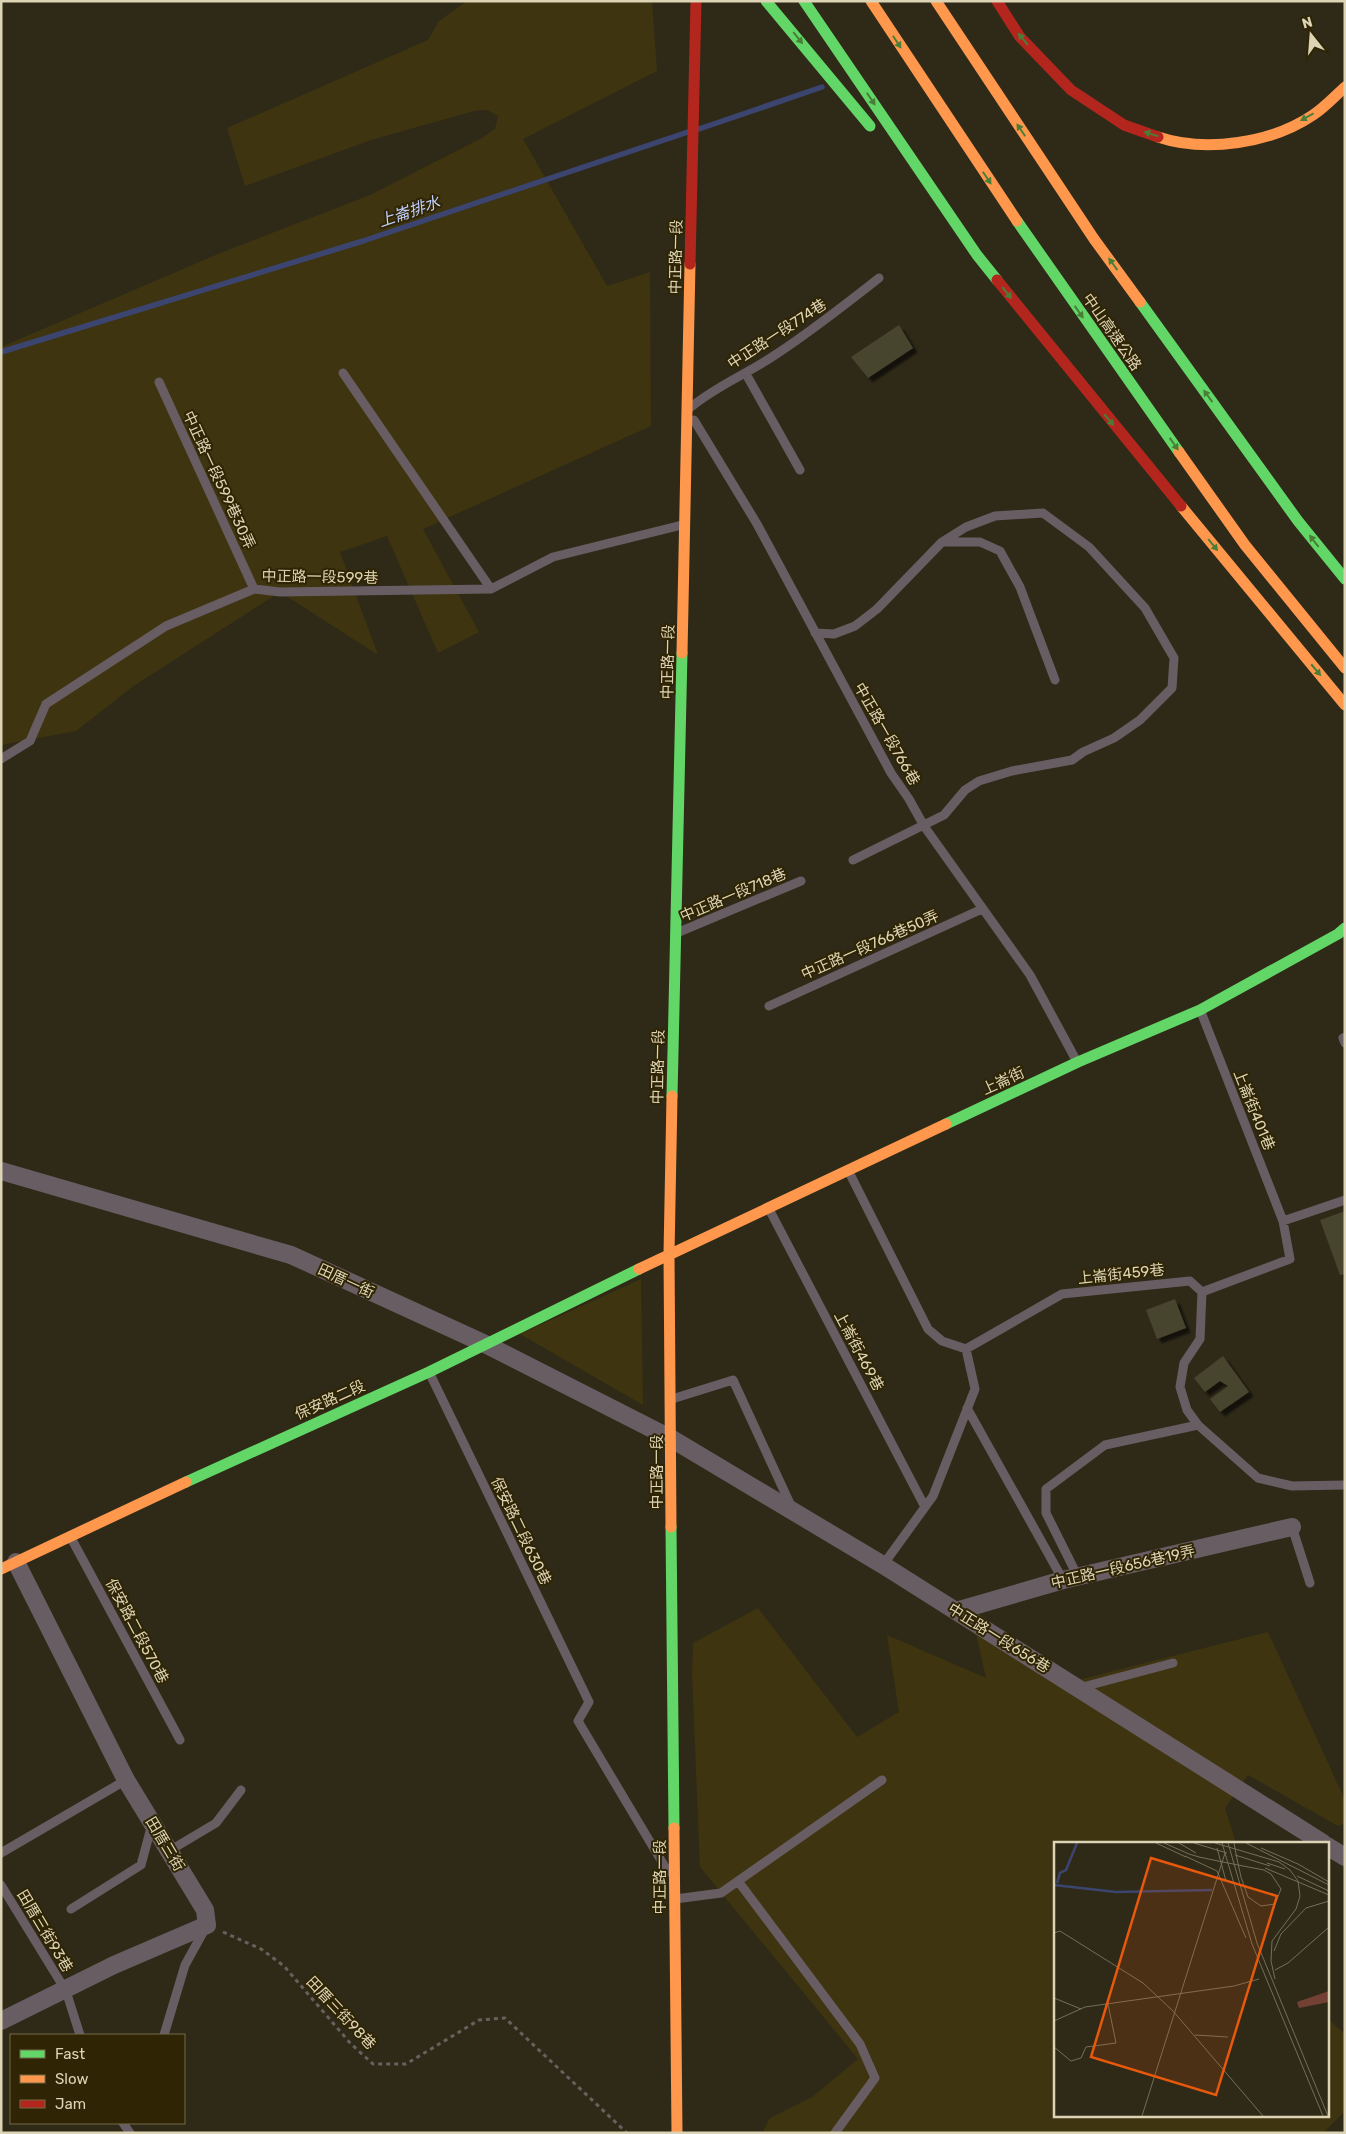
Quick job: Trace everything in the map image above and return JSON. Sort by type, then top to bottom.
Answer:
[{"type":"main road","name":"中正路一段","points":[[677,2133],[672,1399],[669,1254],[696,1]]},
{"type":"main road","points":[[766,1],[787,24],[876,135]]},
{"type":"main road","points":[[804,1],[977,255],[1082,387],[1345,705]]},
{"type":"main road","name":"中山高速公路","points":[[871,1],[1056,279],[1245,545],[1345,668]]},
{"type":"main road","points":[[936,1],[1094,239],[1298,521],[1345,579]]},
{"type":"main road","points":[[997,1],[1020,37],[1071,90],[1124,125],[1168,140],[1223,145],[1271,136],[1313,115],[1345,87]]},
{"type":"main road","points":[[917,188],[963,248],[977,255]]},
{"type":"main road","name":"上崙街","points":[[669,1254],[1078,1062],[1200,1010],[1341,934]]},
{"type":"main road","name":"保安路二段","points":[[8,1565],[429,1372],[484,1343],[669,1254]]},
{"type":"street","name":"田厝一街","points":[[1,1171],[291,1255],[484,1343],[672,1439]]},
{"type":"street","name":"中正路一段656巷","points":[[672,1439],[883,1565],[1321,1842]]},
{"type":"street","name":"中正路一段656巷19弄","points":[[956,1611],[1071,1578],[1292,1527]]},
{"type":"street","name":"田厝三街","points":[[8,1565],[126,1780],[205,1910],[207,1925]]},
{"type":"street","points":[[1328,1847],[1345,1857]]},
{"type":"street","points":[[1,2021],[66,1991],[114,1965],[207,1925]]},
{"type":"lane","name":"中正路一段774巷","points":[[688,410],[711,390],[746,374],[804,335],[879,278]]},
{"type":"lane","points":[[343,373],[492,589]]},
{"type":"lane","points":[[746,374],[800,470]]},
{"type":"lane","name":"中正路一段599巷30弄","points":[[159,382],[254,589]]},
{"type":"lane","name":"中正路一段766巷","points":[[688,410],[757,524],[891,773],[909,799],[924,826],[1030,975],[1078,1062]]},
{"type":"lane","points":[[815,633],[834,634],[855,626],[877,609],[942,542],[966,527],[995,516],[1043,513],[1089,547],[1145,608],[1174,658],[1172,688],[1140,720],[1114,738],[1083,752],[1072,760],[1012,771],[979,781],[966,790],[944,815],[853,860]]},
{"type":"lane","name":"中正路一段599巷","points":[[1,759],[30,741],[46,704],[166,626],[254,589],[280,592],[492,589],[553,557],[686,524]]},
{"type":"lane","points":[[942,542],[980,542],[1000,551],[1020,587],[1055,680]]},
{"type":"lane","name":"中正路一段718巷","points":[[676,933],[801,881]]},
{"type":"lane","name":"中正路一段766巷50弄","points":[[769,1006],[982,910]]},
{"type":"lane","name":"上崙街401巷","points":[[1200,1010],[1283,1221],[1290,1259],[1202,1292]]},
{"type":"lane","points":[[1345,1037],[1343,1038],[1345,1043]]},
{"type":"lane","points":[[847,1170],[928,1329],[942,1340],[966,1349],[975,1389],[933,1496],[883,1565]]},
{"type":"lane","points":[[1283,1221],[1345,1200]]},
{"type":"lane","name":"上崙街469巷","points":[[768,1207],[925,1507]]},
{"type":"lane","name":"上崙街459巷","points":[[966,1349],[1062,1294],[1190,1281],[1202,1292]]},
{"type":"lane","points":[[1202,1292],[1200,1339],[1184,1363],[1180,1387],[1187,1410],[1198,1425],[1258,1478],[1292,1486],[1345,1485]]},
{"type":"lane","name":"保安路二段630巷","points":[[429,1372],[589,1702],[578,1721],[675,1883]]},
{"type":"lane","points":[[672,1399],[733,1380],[793,1511]]},
{"type":"lane","points":[[967,1408],[1071,1578]]},
{"type":"lane","points":[[1071,1578],[1046,1513],[1046,1489],[1105,1445],[1198,1425]]},
{"type":"lane","points":[[1292,1527],[1310,1583]]},
{"type":"lane","name":"保安路二段570巷","points":[[70,1535],[180,1740]]},
{"type":"lane","points":[[1079,1688],[1173,1663]]},
{"type":"lane","points":[[1,1853],[126,1780]]},
{"type":"lane","points":[[675,1899],[721,1893],[882,1780]]},
{"type":"lane","points":[[169,1851],[216,1823],[242,1790]]},
{"type":"lane","points":[[71,1909],[141,1865],[152,1824]]},
{"type":"lane","points":[[738,1880],[860,2044],[874,2078],[835,2133]]},
{"type":"lane","name":"田厝三街93巷","points":[[1,1885],[66,1991],[80,2034]]},
{"type":"lane","points":[[164,2034],[185,1965],[207,1925]]},
{"type":"path","name":"田厝三街98巷","points":[[207,1925],[261,1949],[284,1966],[350,2044],[374,2064],[406,2064],[479,2020],[505,2018],[627,2133]]},
{"type":"shaded area","points":[[467,1],[652,1],[657,71],[523,139],[607,286],[650,272],[651,426],[423,529],[479,632],[438,653],[387,536],[340,552],[378,655],[280,592],[135,685],[76,731],[1,745],[1,347],[218,254],[370,195],[482,138],[495,129],[498,116],[487,110],[474,111],[371,140],[245,186],[227,128],[428,40],[439,21]]},
{"type":"shaded area","points":[[641,1279],[643,1405],[520,1334]]},
{"type":"shaded area","points":[[758,1608],[857,1737],[899,1712],[887,1635],[986,1678],[976,1634],[1062,1684],[1268,1632],[1345,1800],[1345,1823],[1338,1826],[1248,1775],[1225,1808],[1236,1842],[1054,1842],[1054,2116],[1328,2116],[1328,2019],[1345,2034],[1345,2111],[1323,2133],[762,2133],[770,2118],[812,2097],[858,2059],[700,1867],[692,1675],[693,1643]]},
{"type":"building","points":[[899,325],[913,348],[868,378],[851,357]]},
{"type":"building","points":[[1345,1211],[1345,1274],[1340,1275],[1320,1220]]},
{"type":"building","points":[[1175,1299],[1186,1328],[1157,1339],[1146,1310]]},
{"type":"building","points":[[1223,1356],[1249,1392],[1220,1412],[1210,1399],[1228,1386],[1220,1381],[1205,1392],[1194,1378]]},
{"type":"waterway","name":"上崙排水","points":[[699,129],[822,87]]},
{"type":"waterway","name":"上崙排水","points":[[1,352],[363,241],[688,132]]},
{"type":"traffic: fast","points":[[766,1],[870,126]]},
{"type":"traffic: fast","points":[[804,1],[977,255],[997,280]]},
{"type":"traffic: fast","points":[[1017,221],[1179,452]]},
{"type":"traffic: fast","points":[[1140,302],[1298,521],[1345,579]]},
{"type":"traffic: fast","points":[[672,1096],[682,653]]},
{"type":"traffic: fast","points":[[946,1124],[1078,1062],[1200,1010],[1338,934],[1345,928]]},
{"type":"traffic: fast","points":[[186,1482],[429,1372],[639,1269]]},
{"type":"traffic: fast","points":[[671,1527],[674,1828]]},
{"type":"traffic: slow","points":[[871,1],[1017,221]]},
{"type":"traffic: slow","points":[[936,1],[1094,239],[1140,302]]},
{"type":"traffic: slow","points":[[1158,137],[1177,142],[1197,144],[1238,143],[1259,138],[1297,125],[1326,105],[1345,87]]},
{"type":"traffic: slow","points":[[682,653],[690,264]]},
{"type":"traffic: slow","points":[[1179,452],[1245,545],[1345,668]]},
{"type":"traffic: slow","points":[[1181,506],[1345,705]]},
{"type":"traffic: slow","points":[[671,1527],[669,1254],[672,1096]]},
{"type":"traffic: slow","points":[[639,1269],[946,1124]]},
{"type":"traffic: slow","points":[[1,1569],[186,1482]]},
{"type":"traffic: slow","points":[[674,1828],[677,2133]]},
{"type":"traffic: jam","points":[[690,264],[696,1]]},
{"type":"traffic: jam","points":[[997,1],[1020,37],[1071,90],[1124,125],[1158,137]]},
{"type":"traffic: jam","points":[[997,280],[1181,506]]}]
